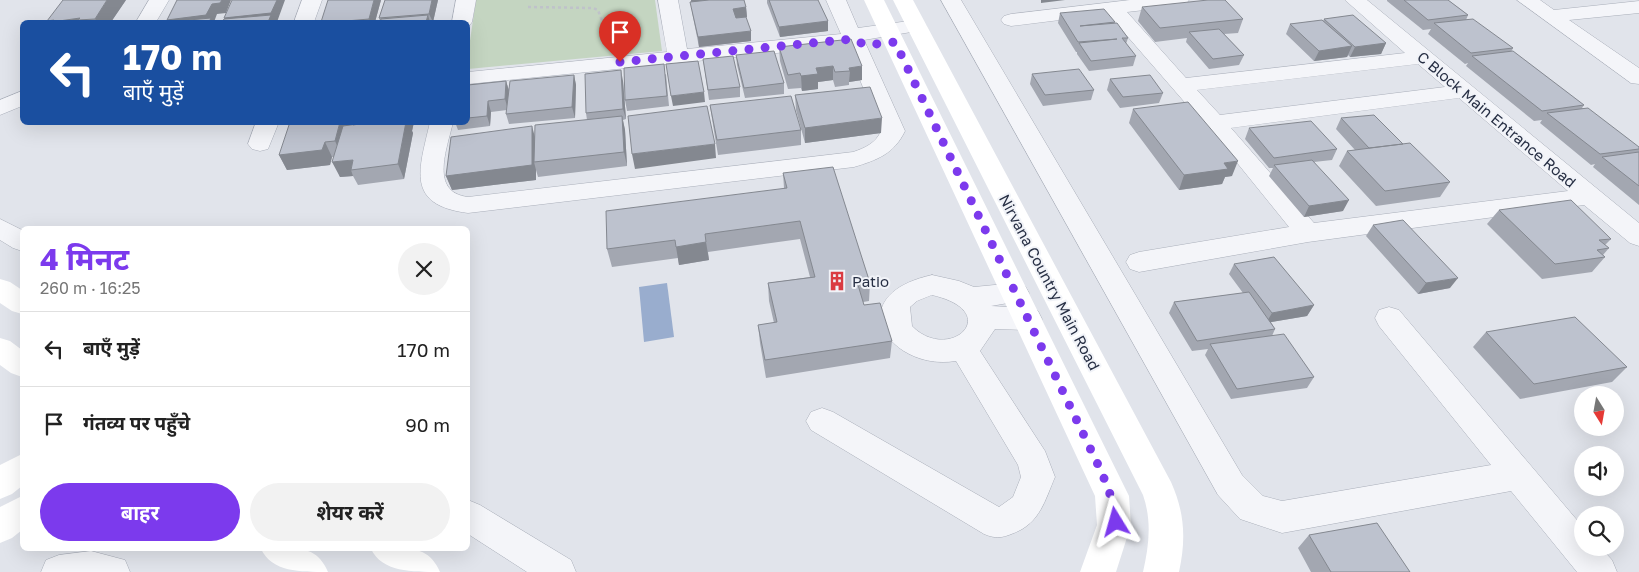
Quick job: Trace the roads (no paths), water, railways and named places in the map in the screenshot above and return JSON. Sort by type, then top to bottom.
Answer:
[{"type":"street","points":[[147,20],[159,0]]},
{"type":"street","points":[[305,20],[312,0]]},
{"type":"street","points":[[462,20],[466,0]]},
{"type":"street","points":[[668,0],[678,56]]},
{"type":"street","points":[[441,125],[431,175],[435,192],[449,202],[468,206],[854,159],[877,152],[889,141],[893,131],[836,0]]},
{"type":"street","points":[[874,0],[1102,473],[1116,510],[1116,522],[1098,572]]},
{"type":"street","name":"Nirvana Country Main Road","points":[[903,0],[1159,493],[1167,513],[1167,533],[1161,572]]},
{"type":"street","points":[[951,0],[1230,485],[1252,508],[1282,517],[1518,475]]},
{"type":"street","points":[[1011,20],[1179,0]]},
{"type":"street","name":"C Block Main Entrance Road","points":[[1355,0],[1639,237]]},
{"type":"street","points":[[1527,0],[1639,78]]},
{"type":"street","points":[[1551,16],[1639,7]]},
{"type":"street","points":[[1113,8],[1242,154],[1308,233]]},
{"type":"street","points":[[470,78],[852,39],[866,45],[892,36],[920,33]]},
{"type":"street","points":[[1180,85],[1423,57]]},
{"type":"street","points":[[1213,123],[1464,91]]},
{"type":"street","points":[[0,108],[20,99]]},
{"type":"street","points":[[1139,262],[1308,233],[1589,196]]},
{"type":"street","points":[[0,228],[20,241]]},
{"type":"street","points":[[932,284],[949,286],[965,292],[977,309],[983,328],[975,340],[963,348],[945,352],[928,349],[912,342],[900,332],[894,319],[896,306],[904,295],[916,288],[932,284]]},
{"type":"street","points":[[0,289],[20,303]]},
{"type":"street","points":[[977,309],[1005,317],[1022,306]]},
{"type":"street","points":[[1389,318],[1600,572]]},
{"type":"street","points":[[822,421],[996,523],[1012,520],[1022,512],[1038,477],[1033,462],[963,348]]},
{"type":"street","points":[[0,349],[20,364]]},
{"type":"street","points":[[0,484],[20,469]]},
{"type":"street","points":[[0,527],[20,512]]},
{"type":"street","points":[[470,517],[558,572]]},
{"type":"street","points":[[281,551],[310,572]]},
{"type":"street","points":[[391,551],[422,572]]},
{"type":"street","points":[[59,572],[91,568],[112,572]]},
{"type":"water","points":[[667,283],[674,337],[644,342],[639,287]]},
{"type":"place","name":"Patio","points":[[837,281]]}]
